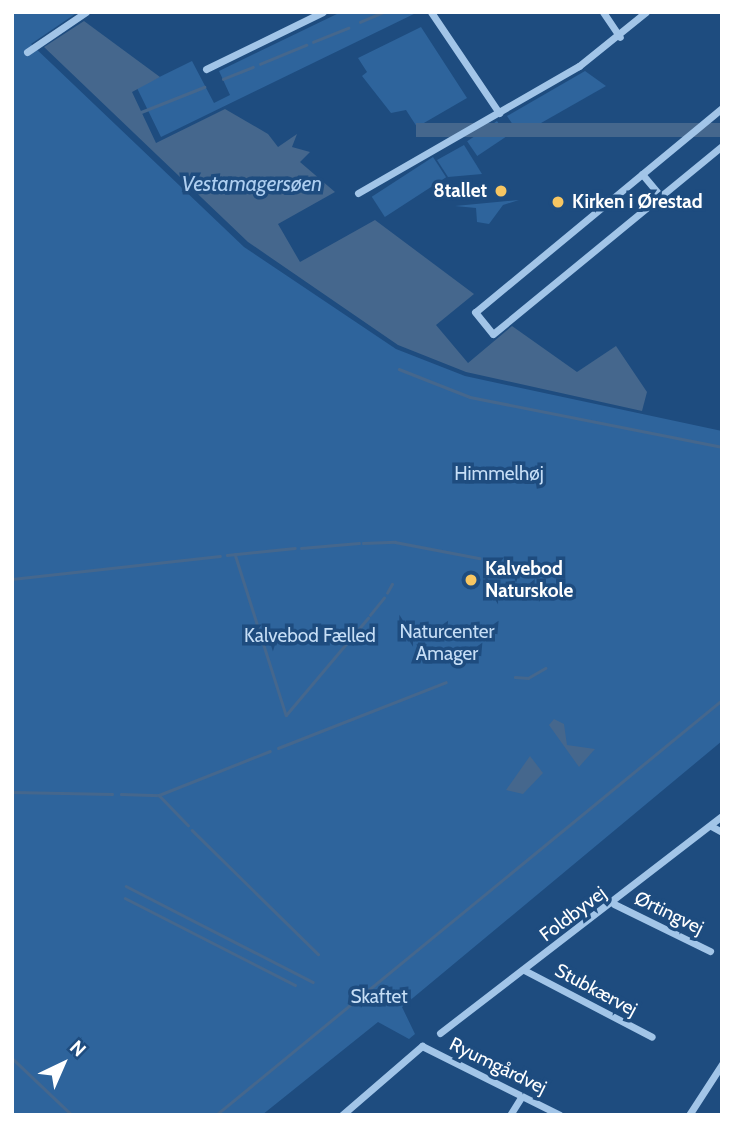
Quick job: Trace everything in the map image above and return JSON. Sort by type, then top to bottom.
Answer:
[{"type":"street","points":[[27,52],[86,12]]},
{"type":"street","points":[[206,69],[323,12]]},
{"type":"street","points":[[431,12],[499,113]]},
{"type":"street","points":[[603,12],[620,37]]},
{"type":"street","points":[[358,193],[499,113],[620,37],[646,12]]},
{"type":"street","points":[[722,108],[645,177],[475,312],[492,334],[722,146]]},
{"type":"street","points":[[645,177],[660,195]]},
{"type":"street","name":"Foldbyvej","points":[[440,1032],[614,904],[722,816]]},
{"type":"street","points":[[710,826],[722,832]]},
{"type":"street","name":"Ørtingvej","points":[[614,904],[710,951]]},
{"type":"street","name":"Stubkærvej","points":[[524,970],[652,1037]]},
{"type":"street","name":"Ryumgårdvej","points":[[342,1115],[422,1046],[560,1115]]},
{"type":"street","points":[[689,1115],[722,1064]]},
{"type":"street","points":[[509,1115],[522,1096]]},
{"type":"green space","name":"Kalvebod Fælled","points":[[12,12],[78,12],[31,44],[244,247],[396,349],[465,376],[722,431],[722,741],[402,1007],[415,1034],[409,1039],[378,1022],[262,1115],[12,1115]]},
{"type":"green space","points":[[341,12],[418,12],[161,137],[137,88],[192,61],[214,103],[230,95],[219,71]]},
{"type":"green space","points":[[421,27],[467,98],[417,127],[406,110],[391,113],[362,76],[367,72],[358,58]]},
{"type":"green space","points":[[585,71],[606,86],[520,135],[507,116]]},
{"type":"green space","points":[[497,121],[507,136],[477,156],[467,141]]},
{"type":"green space","points":[[464,145],[482,174],[448,177],[437,160]]},
{"type":"green space","points":[[433,157],[446,177],[385,217],[372,197]]},
{"type":"green space","points":[[519,200],[503,205],[489,224],[477,222],[476,208],[455,206]]},
{"type":"water","name":"Vestamagersøen","points":[[84,21],[160,77],[132,92],[156,143],[225,109],[268,134],[278,147],[297,134],[292,147],[310,152],[300,162],[335,192],[278,224],[300,262],[375,220],[474,294],[436,325],[468,363],[512,326],[577,372],[616,346],[647,392],[642,411],[466,372],[398,345],[248,242],[44,47]]},
{"type":"water","points":[[416,123],[722,123],[722,137],[416,137]]},
{"type":"water","points":[[554,719],[564,724],[567,745],[595,749],[579,767],[549,725]]},
{"type":"water","points":[[530,756],[543,773],[523,794],[506,790]]},
{"type":"waterway","points":[[360,22],[384,12]]},
{"type":"waterway","points":[[313,42],[348,28]]},
{"type":"waterway","points":[[260,64],[306,45]]},
{"type":"waterway","points":[[223,79],[253,67]]},
{"type":"waterway","points":[[141,112],[204,87]]},
{"type":"waterway","points":[[399,369],[470,397],[722,447]]},
{"type":"waterway","points":[[363,543],[395,542],[479,558]]},
{"type":"waterway","points":[[301,548],[359,543]]},
{"type":"waterway","points":[[227,555],[295,548]]},
{"type":"waterway","points":[[235,554],[286,715]]},
{"type":"waterway","points":[[12,579],[220,556]]},
{"type":"waterway","points":[[489,560],[516,567]]},
{"type":"waterway","points":[[387,593],[392,584]]},
{"type":"waterway","points":[[370,615],[384,598]]},
{"type":"waterway","points":[[286,715],[368,618]]},
{"type":"waterway","points":[[515,677],[528,678],[545,668]]},
{"type":"waterway","points":[[278,748],[446,682]]},
{"type":"waterway","points":[[216,1115],[722,700]]},
{"type":"waterway","points":[[121,794],[159,795],[270,751]]},
{"type":"waterway","points":[[12,792],[112,794]]},
{"type":"waterway","points":[[159,795],[188,825]]},
{"type":"waterway","points":[[192,830],[318,954]]},
{"type":"waterway","points":[[126,886],[313,982]]},
{"type":"waterway","points":[[125,898],[295,985]]},
{"type":"waterway","points":[[12,1058],[72,1115]]},
{"type":"place","name":"8tallet","points":[[501,191]]},
{"type":"place","name":"Kirken i Ørestad","points":[[558,202]]},
{"type":"place","name":"Kalvebod Naturskole","points":[[471,580]]},
{"type":"park label","name":"Himmelhøj","points":[[499,474]]},
{"type":"park label","name":"Naturcenter Amager","points":[[447,643]]},
{"type":"park label","name":"Skaftet","points":[[379,997]]}]
